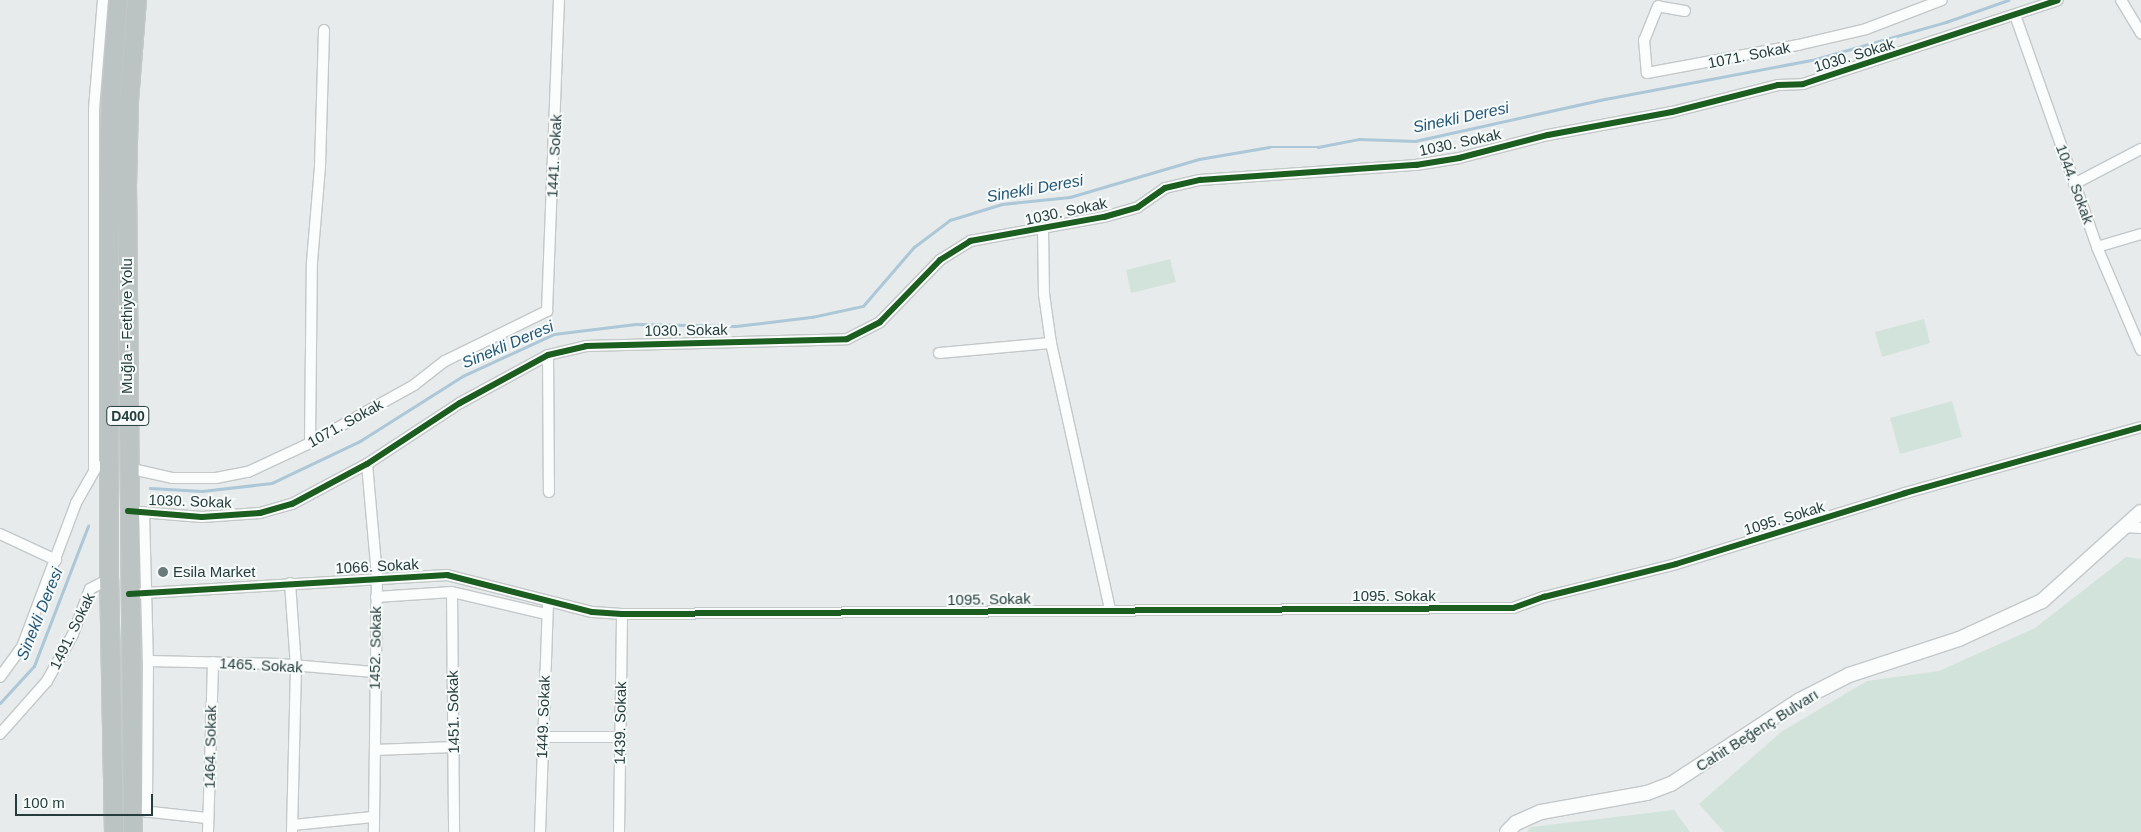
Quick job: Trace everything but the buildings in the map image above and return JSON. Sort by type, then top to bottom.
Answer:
[{"type":"highway","name":"Muğla - Fethiye Yolu","points":[[114,832],[109,578],[109,251],[111,96],[118,0]]},
{"type":"highway","name":"Muğla - Fethiye Yolu","points":[[133,832],[140,811],[136,512],[128,468],[127,177],[137,0]]},
{"type":"main road","name":"Cahit Beğenç Bulvarı","points":[[1507,832],[1516,823],[1541,812],[1648,793],[1671,784],[1800,700],[1849,675],[1959,639],[2042,601],[2141,514]]},
{"type":"street","points":[[94,470],[96,351],[91,251],[94,109],[103,0]]},
{"type":"street","name":"1441. Sokak","points":[[547,311],[559,0]]},
{"type":"street","name":"1071. Sokak","points":[[1685,12],[1658,6],[1644,40],[1647,73],[1789,47],[1866,29],[1942,0]]},
{"type":"street","name":"1030. Sokak","points":[[136,512],[202,517],[260,513],[292,504],[367,464],[460,403],[548,355],[596,345],[847,339],[880,322],[940,260],[970,241],[1043,230],[1138,207],[1165,188],[1200,180],[1416,165],[1459,158],[1548,134],[1672,112],[1778,85],[1804,84],[2058,0]]},
{"type":"street","points":[[2121,0],[2141,33]]},
{"type":"street","name":"1044. Sokak","points":[[2015,15],[2074,184],[2141,350]]},
{"type":"street","points":[[310,443],[312,262],[320,166],[324,30]]},
{"type":"street","points":[[2074,184],[2141,149]]},
{"type":"street","points":[[1043,230],[1044,294],[1051,343],[1110,609]]},
{"type":"street","points":[[2098,246],[2141,234]]},
{"type":"street","points":[[91,251],[109,251]]},
{"type":"street","name":"1071. Sokak","points":[[128,468],[172,478],[216,478],[248,472],[310,443],[414,384],[445,361],[547,311]]},
{"type":"street","points":[[939,353],[1051,343]]},
{"type":"street","points":[[548,355],[549,492]]},
{"type":"street","name":"1095. Sokak","points":[[622,614],[1110,609],[1513,608],[1544,598],[1676,564],[1905,493],[2141,427]]},
{"type":"street","points":[[0,677],[22,648],[76,503],[109,446]]},
{"type":"street","name":"1452. Sokak","points":[[367,464],[377,577],[374,672],[374,832]]},
{"type":"street","points":[[2124,527],[2141,528]]},
{"type":"street","points":[[0,534],[56,560]]},
{"type":"street","name":"1066. Sokak","points":[[137,594],[377,577],[448,575],[592,612],[622,614]]},
{"type":"street","name":"1491. Sokak","points":[[0,734],[48,681],[73,634],[90,589],[109,578]]},
{"type":"street","points":[[290,583],[296,667],[293,828],[373,817]]},
{"type":"street","points":[[376,597],[452,592],[546,614]]},
{"type":"street","name":"1451. Sokak","points":[[452,592],[454,832]]},
{"type":"street","points":[[137,594],[148,661],[140,811],[207,818]]},
{"type":"street","name":"1449. Sokak","points":[[540,832],[546,614],[548,602]]},
{"type":"street","name":"1439. Sokak","points":[[619,832],[622,614]]},
{"type":"street","name":"1465. Sokak","points":[[148,661],[213,662],[374,672]]},
{"type":"street","name":"1464. Sokak","points":[[208,832],[213,662]]},
{"type":"street","points":[[542,737],[620,737]]},
{"type":"street","points":[[375,750],[454,747]]},
{"type":"shaded area","points":[[1170,259],[1176,282],[1131,293],[1126,270]]},
{"type":"shaded area","points":[[1924,319],[1930,343],[1882,357],[1875,332]]},
{"type":"shaded area","points":[[1952,401],[1962,437],[1900,454],[1890,418]]},
{"type":"shaded area","points":[[2126,557],[2141,559],[2141,832],[1724,832],[1699,804],[1781,732],[1867,681],[1939,671],[2035,628]]},
{"type":"shaded area","points":[[1674,810],[1690,832],[1527,832],[1531,827]]},
{"type":"waterway","name":"Sinekli Deresi","points":[[150,488],[202,491],[272,483],[360,441],[463,376],[554,334],[635,324],[736,326],[812,317],[863,306],[914,247],[950,220],[1002,204],[1070,197],[1199,159],[1269,147],[1318,147],[1359,139],[1415,141],[1605,99],[1816,59],[1946,22],[2008,0]]},
{"type":"waterway","name":"Sinekli Deresi","points":[[0,703],[34,666],[88,526]]},
{"type":"cycle path","points":[[128,511],[202,517],[260,513],[292,504],[367,464],[460,403],[548,355],[586,346],[847,339],[880,322],[940,260],[970,241],[1104,217],[1138,207],[1165,188],[1200,180],[1416,165],[1459,158],[1548,135],[1672,112],[1778,85],[1803,84],[2058,0]]},
{"type":"cycle path","points":[[129,594],[447,575],[592,612],[622,614],[1513,608],[1544,597],[1676,564],[1905,493],[2141,427]]},
{"type":"place","name":"Esila Market","points":[[163,572]]}]
